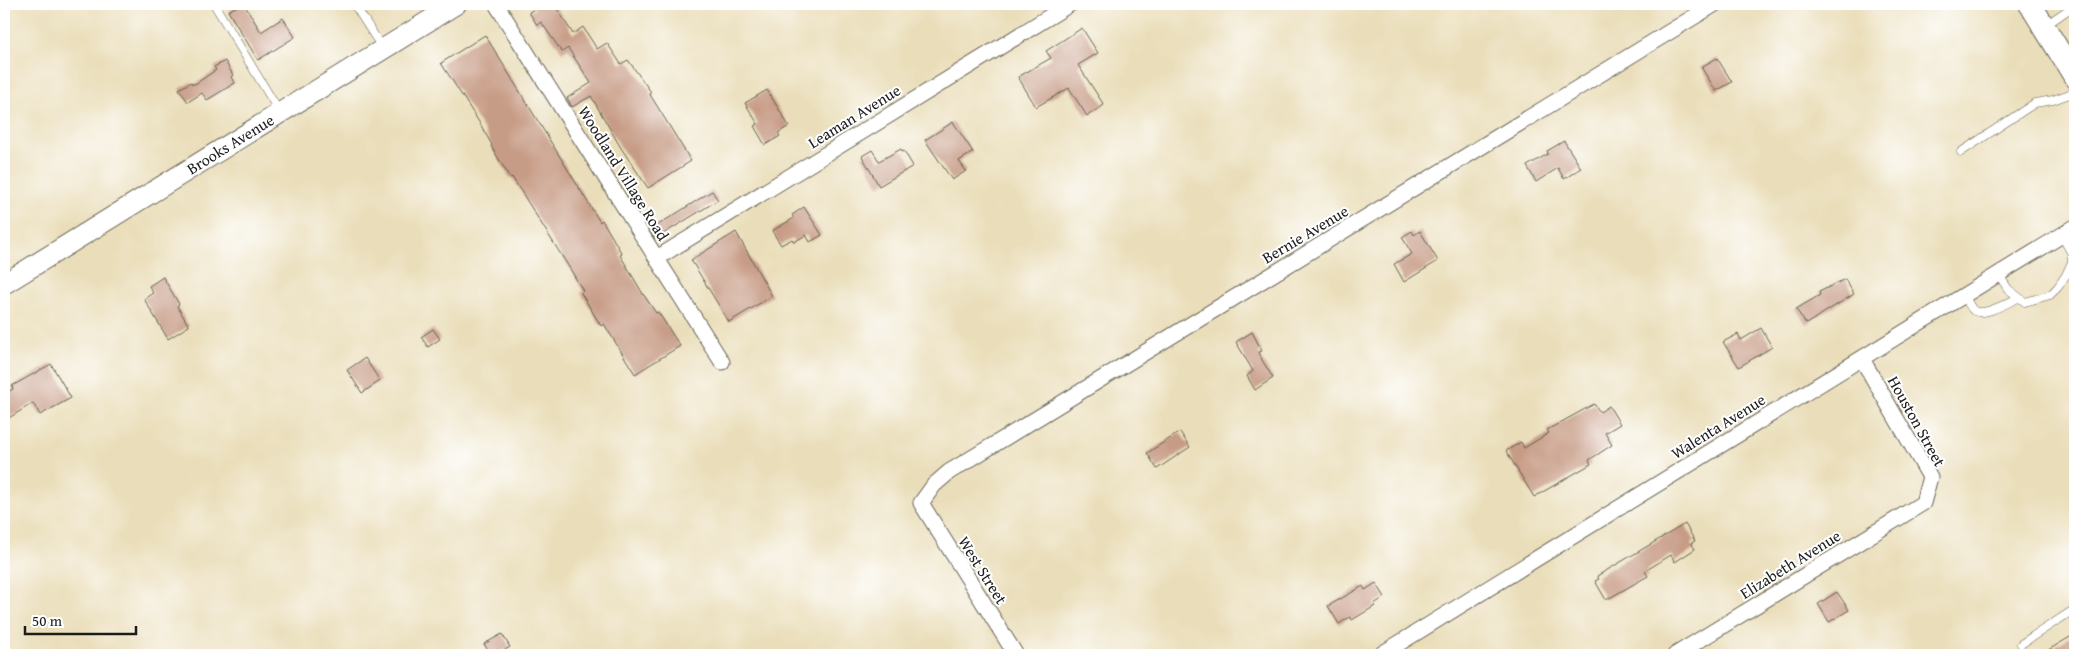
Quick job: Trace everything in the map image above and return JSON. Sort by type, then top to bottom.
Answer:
[{"type":"main road","points":[[2030,4],[2066,55],[2075,77]]},
{"type":"street","name":"Brooks Avenue","points":[[4,284],[456,4]]},
{"type":"street","name":"Woodland Village Road","points":[[496,4],[722,362]]},
{"type":"street","name":"Leaman Avenue","points":[[657,258],[1070,4]]},
{"type":"street","name":"Bernie Avenue","points":[[921,503],[934,486],[949,472],[1715,4]]},
{"type":"street","name":"Walenta Avenue","points":[[1380,655],[2000,275],[2075,227]]},
{"type":"street","name":"Houston Street","points":[[1862,359],[1930,477],[1923,503]]},
{"type":"street","name":"West Street","points":[[921,503],[1016,655]]},
{"type":"street","name":"Elizabeth Avenue","points":[[1675,655],[1923,503]]},
{"type":"lane","points":[[214,4],[280,113]]},
{"type":"lane","points":[[354,4],[382,49]]},
{"type":"lane","points":[[2044,26],[2075,5]]},
{"type":"lane","points":[[1961,152],[2035,103],[2053,100],[2075,92]]},
{"type":"lane","points":[[2000,275],[2008,290],[2025,302],[2050,295],[2066,275],[2074,255],[2062,236]]},
{"type":"lane","points":[[1965,296],[1973,310],[1978,312],[1993,310],[2018,298]]},
{"type":"lane","points":[[2021,644],[2075,609]]},
{"type":"building","points":[[244,4],[261,32],[283,18],[295,37],[258,60],[228,11]]},
{"type":"building","points":[[531,4],[554,4],[573,34],[583,27],[597,49],[607,43],[621,64],[628,60],[651,92],[649,93],[691,161],[648,188],[621,148],[591,96],[572,107],[567,98],[591,83],[568,48],[562,52],[541,22],[537,25],[529,12],[535,9]]},
{"type":"building","points":[[1082,28],[1098,53],[1078,65],[1104,105],[1087,116],[1069,88],[1036,107],[1018,77],[1051,58],[1046,51]]},
{"type":"building","points":[[485,35],[600,222],[602,220],[643,294],[656,313],[658,312],[680,346],[635,374],[604,324],[601,326],[581,293],[583,291],[572,272],[512,177],[510,178],[479,122],[441,63]]},
{"type":"building","points":[[1717,58],[1732,82],[1716,91],[1701,67]]},
{"type":"building","points":[[225,61],[235,83],[207,100],[202,93],[188,102],[179,89],[191,82],[195,84],[216,70],[214,67]]},
{"type":"building","points":[[767,90],[789,126],[778,133],[780,136],[765,145],[754,126],[758,124],[745,103]]},
{"type":"building","points":[[953,122],[973,152],[959,161],[966,171],[952,180],[925,140]]},
{"type":"building","points":[[1564,141],[1581,168],[1564,179],[1558,168],[1536,182],[1527,166],[1548,154],[1547,151]]},
{"type":"building","points":[[901,149],[913,166],[879,186],[862,156],[872,150],[879,161]]},
{"type":"building","points":[[712,191],[718,200],[655,239],[650,230]]},
{"type":"building","points":[[804,207],[822,235],[810,242],[806,235],[794,242],[792,239],[781,245],[772,231],[794,218],[792,215]]},
{"type":"building","points":[[1412,231],[1414,235],[1420,231],[1438,261],[1404,282],[1394,264],[1412,254],[1402,237]]},
{"type":"building","points":[[736,232],[772,296],[729,322],[691,260]]},
{"type":"building","points":[[163,277],[189,326],[168,339],[144,299],[153,293],[149,286]]},
{"type":"building","points":[[1845,279],[1854,294],[1806,324],[1796,309],[1820,295],[1819,292]]},
{"type":"building","points":[[1761,328],[1772,347],[1739,367],[1723,342],[1738,334],[1741,340]]},
{"type":"building","points":[[433,329],[440,339],[428,347],[421,337]]},
{"type":"building","points":[[1252,332],[1262,351],[1259,352],[1262,360],[1273,378],[1255,390],[1247,376],[1253,371],[1236,342]]},
{"type":"building","points":[[365,358],[380,381],[362,393],[347,370]]},
{"type":"building","points":[[51,364],[71,398],[40,415],[33,403],[4,421],[4,394],[13,389],[12,386]]},
{"type":"building","points":[[1594,404],[1600,412],[1609,406],[1620,424],[1605,433],[1612,445],[1589,460],[1591,464],[1534,497],[1506,451],[1521,442],[1524,448],[1549,433],[1547,430]]},
{"type":"building","points":[[1180,432],[1190,447],[1157,469],[1147,453]]},
{"type":"building","points":[[1685,524],[1695,541],[1691,543],[1695,549],[1675,562],[1671,555],[1645,571],[1648,576],[1606,600],[1595,581],[1599,579],[1597,576]]},
{"type":"building","points":[[1376,583],[1385,597],[1374,604],[1375,606],[1352,620],[1350,617],[1339,624],[1328,606],[1363,586],[1365,590]]},
{"type":"building","points":[[1837,592],[1849,610],[1829,622],[1818,604]]},
{"type":"building","points":[[502,634],[510,647],[496,655],[491,655],[484,644]]},
{"type":"building","points":[[2075,634],[2075,655],[2040,655]]}]
